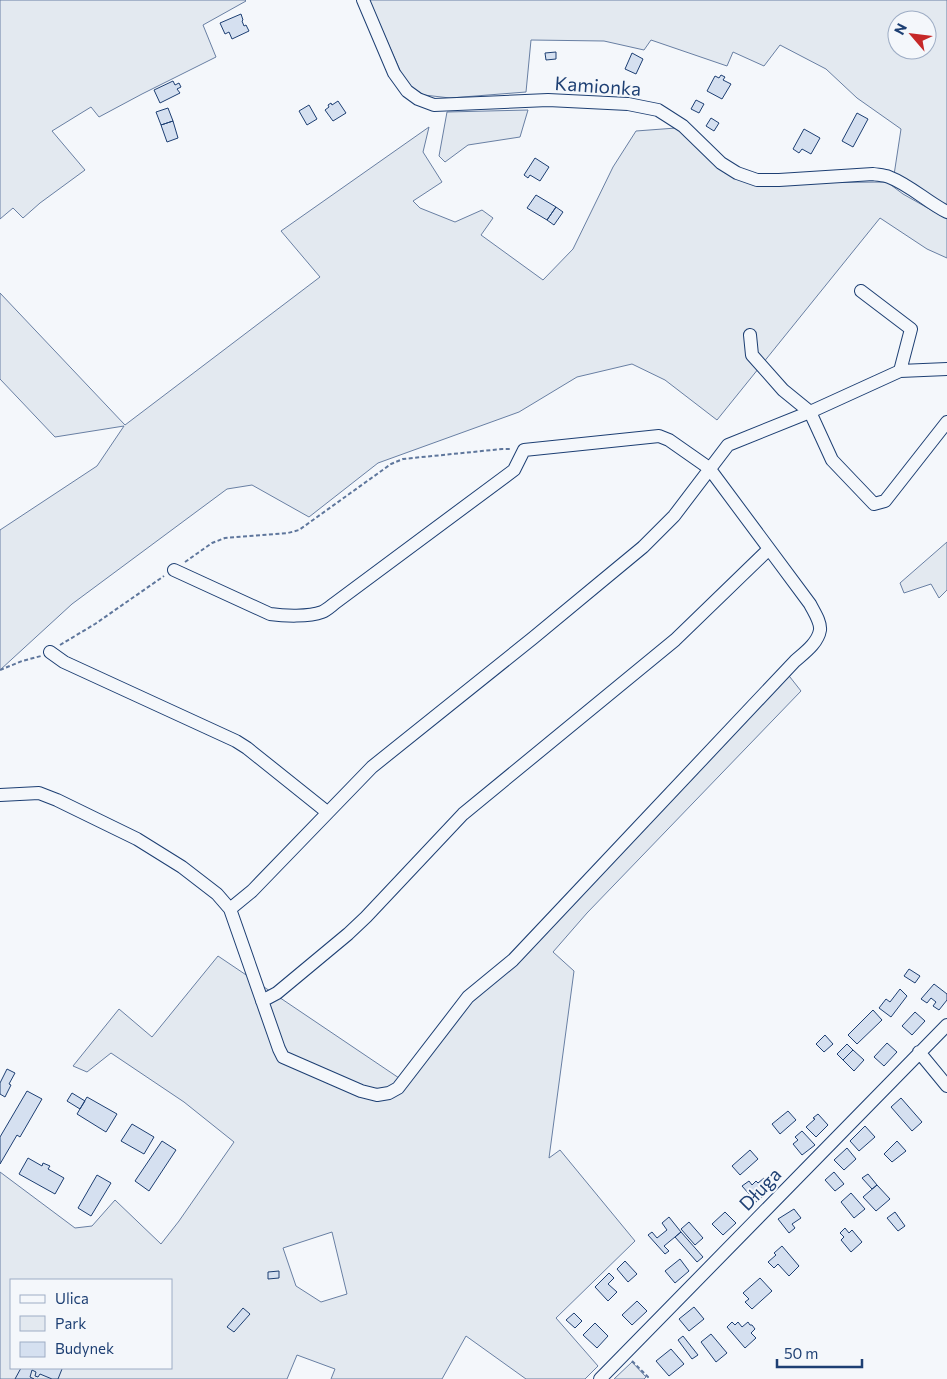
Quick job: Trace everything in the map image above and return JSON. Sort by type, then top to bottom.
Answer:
[{"type":"street","name":"Kamionka","points":[[363,0],[394,73],[407,92],[418,99],[434,105],[548,100],[628,104],[663,113],[683,126],[721,163],[737,173],[758,180],[873,174],[887,176],[947,212]]},
{"type":"street","points":[[862,291],[911,329],[900,371]]},
{"type":"street","points":[[750,335],[752,355],[782,390],[810,412],[832,460],[874,504],[885,501],[947,422]]},
{"type":"street","points":[[230,909],[252,891],[372,767],[541,632],[643,547],[674,516],[728,445],[810,412],[900,371],[947,370]]},
{"type":"street","points":[[0,795],[39,794],[57,800],[137,839],[182,867],[217,894],[230,909],[283,1057],[369,1093],[377,1095],[389,1093],[398,1088],[468,997],[513,960],[811,647],[820,630],[810,604],[709,468],[669,440],[660,436],[524,450],[514,470],[322,612],[281,616],[270,614],[174,570]]},
{"type":"street","points":[[262,1001],[277,993],[348,934],[463,814],[675,640],[769,549]]},
{"type":"street","points":[[50,652],[64,662],[236,741],[327,812]]},
{"type":"street","name":"Długa","points":[[600,1379],[947,1025]]},
{"type":"street","points":[[919,1052],[947,1086]]},
{"type":"path","points":[[0,670],[50,652],[212,544],[225,538],[288,533],[299,530],[391,464],[403,458],[502,449],[524,450]]},
{"type":"path","points":[[631,1360],[648,1377],[645,1379]]},
{"type":"green space","points":[[0,0],[246,1],[203,25],[216,57],[99,117],[91,107],[52,131],[85,170],[23,218],[13,208],[0,219]]},
{"type":"green space","points":[[369,0],[947,0],[947,208],[894,175],[901,129],[857,98],[826,69],[780,45],[764,66],[733,52],[727,66],[651,40],[644,50],[604,41],[531,40],[526,92],[450,98],[424,95],[406,84]]},
{"type":"green space","points":[[528,110],[520,137],[468,145],[445,162],[439,156],[447,112]]},
{"type":"green space","points":[[429,127],[423,152],[442,182],[413,201],[420,208],[455,222],[482,210],[493,218],[481,235],[543,280],[573,249],[613,167],[636,131],[676,128],[756,183],[887,182],[903,194],[947,219],[947,258],[927,249],[880,218],[717,420],[665,380],[632,364],[577,377],[519,412],[378,463],[309,517],[252,485],[227,489],[72,604],[0,670],[0,530],[97,466],[124,426],[55,437],[0,379],[0,293],[125,425],[320,277],[281,231]]},
{"type":"green space","points":[[947,542],[947,590],[939,598],[931,584],[904,593],[900,583]]},
{"type":"green space","points":[[786,672],[801,691],[587,913],[553,952],[574,971],[549,1158],[560,1150],[635,1241],[556,1318],[598,1366],[585,1379],[526,1379],[466,1336],[442,1379],[331,1379],[335,1369],[297,1355],[287,1379],[0,1379],[0,1172],[75,1228],[92,1226],[115,1200],[161,1244],[234,1142],[184,1102],[111,1053],[87,1072],[73,1066],[119,1009],[152,1037],[218,956],[399,1078]],"holes":[[[332,1232],[347,1294],[321,1302],[296,1286],[283,1248]]]},
{"type":"green space","points":[[632,1362],[646,1377],[644,1379],[614,1379]]},
{"type":"building","points":[[241,14],[244,26],[246,25],[249,31],[232,39],[229,32],[225,34],[220,23]]},
{"type":"building","points":[[556,52],[556,59],[546,60],[545,53]]},
{"type":"building","points":[[632,53],[643,59],[636,74],[625,69]]},
{"type":"building","points":[[721,75],[725,77],[723,80],[731,84],[722,99],[707,91],[715,76],[719,78]]},
{"type":"building","points":[[173,81],[175,85],[179,83],[181,87],[177,89],[180,93],[160,103],[154,90]]},
{"type":"building","points":[[696,100],[704,104],[699,113],[691,109]]},
{"type":"building","points":[[338,101],[346,113],[333,121],[325,110],[329,107],[328,105]]},
{"type":"building","points":[[309,105],[317,119],[307,125],[299,111]]},
{"type":"building","points":[[168,108],[173,121],[161,125],[156,112]]},
{"type":"building","points":[[857,113],[868,119],[853,147],[842,141]]},
{"type":"building","points":[[711,118],[719,123],[714,131],[706,126]]},
{"type":"building","points":[[173,121],[178,138],[167,142],[161,125]]},
{"type":"building","points":[[804,129],[820,138],[811,154],[802,149],[799,153],[793,149]]},
{"type":"building","points":[[535,158],[549,167],[540,181],[530,175],[528,178],[524,175]]},
{"type":"building","points":[[536,195],[556,207],[547,220],[527,208]]},
{"type":"building","points":[[556,207],[563,212],[554,225],[547,220]]},
{"type":"building","points":[[909,969],[920,976],[915,983],[904,976]]},
{"type":"building","points":[[934,984],[947,994],[947,1000],[939,1010],[933,1006],[936,1002],[931,998],[927,1003],[921,999]]},
{"type":"building","points":[[900,989],[907,996],[891,1017],[879,1008],[886,999],[890,1002]]},
{"type":"building","points":[[873,1010],[882,1020],[857,1044],[848,1035]]},
{"type":"building","points":[[915,1012],[925,1021],[912,1035],[902,1026]]},
{"type":"building","points":[[825,1035],[833,1044],[824,1052],[816,1044]]},
{"type":"building","points":[[887,1043],[897,1052],[884,1066],[874,1057]]},
{"type":"building","points":[[847,1044],[853,1050],[843,1060],[837,1054]]},
{"type":"building","points":[[853,1050],[864,1060],[854,1071],[843,1060]]},
{"type":"building","points":[[7,1069],[15,1073],[5,1097],[0,1094],[0,1083]]},
{"type":"building","points":[[27,1091],[42,1099],[20,1137],[17,1135],[0,1164],[0,1137]]},
{"type":"building","points":[[72,1093],[85,1101],[80,1109],[67,1101]]},
{"type":"building","points":[[87,1097],[117,1114],[106,1132],[77,1114]]},
{"type":"building","points":[[901,1098],[922,1122],[912,1131],[891,1107]]},
{"type":"building","points":[[788,1111],[796,1120],[780,1134],[772,1124]]},
{"type":"building","points":[[818,1114],[828,1125],[816,1137],[806,1127]]},
{"type":"building","points":[[132,1124],[154,1137],[144,1154],[121,1141]]},
{"type":"building","points":[[865,1126],[875,1137],[859,1151],[850,1141]]},
{"type":"building","points":[[802,1131],[815,1145],[802,1155],[793,1144],[798,1140],[795,1137]]},
{"type":"building","points":[[162,1141],[176,1150],[149,1191],[135,1181]]},
{"type":"building","points":[[897,1141],[906,1151],[892,1162],[884,1154]]},
{"type":"building","points":[[847,1148],[856,1159],[844,1170],[834,1160]]},
{"type":"building","points":[[750,1150],[758,1159],[740,1175],[732,1166]]},
{"type":"building","points":[[28,1158],[42,1166],[43,1163],[50,1166],[48,1169],[64,1178],[55,1194],[19,1174]]},
{"type":"building","points":[[834,1172],[844,1184],[835,1191],[825,1180]]},
{"type":"building","points":[[868,1174],[877,1185],[872,1189],[862,1178]]},
{"type":"building","points":[[97,1175],[111,1183],[91,1216],[78,1208]]},
{"type":"building","points":[[764,1178],[772,1189],[756,1202],[742,1186],[749,1181],[752,1185],[756,1181],[758,1183]]},
{"type":"building","points":[[877,1185],[890,1199],[876,1211],[863,1197]]},
{"type":"building","points":[[851,1193],[865,1209],[854,1218],[841,1202]]},
{"type":"building","points":[[794,1209],[801,1218],[792,1224],[795,1228],[789,1233],[778,1219]]},
{"type":"building","points":[[725,1212],[736,1223],[723,1235],[712,1224]]},
{"type":"building","points":[[895,1212],[905,1226],[898,1231],[887,1218]]},
{"type":"building","points":[[669,1217],[681,1232],[664,1246],[669,1251],[665,1254],[648,1235],[652,1232],[657,1238],[667,1230],[662,1223]]},
{"type":"building","points":[[689,1222],[703,1238],[695,1245],[681,1229]]},
{"type":"building","points":[[845,1228],[849,1233],[852,1230],[862,1242],[851,1252],[841,1240],[844,1237],[840,1233]]},
{"type":"building","points":[[681,1232],[703,1257],[697,1262],[675,1237]]},
{"type":"building","points":[[782,1246],[799,1266],[789,1276],[778,1264],[774,1268],[768,1262]]},
{"type":"building","points":[[680,1259],[689,1271],[675,1283],[665,1271]]},
{"type":"building","points":[[625,1261],[637,1274],[628,1282],[617,1269]]},
{"type":"building","points":[[279,1271],[279,1278],[268,1279],[268,1272]]},
{"type":"building","points":[[609,1273],[614,1278],[608,1284],[617,1292],[608,1301],[595,1287]]},
{"type":"building","points":[[760,1278],[772,1291],[752,1309],[745,1302],[749,1299],[743,1293]]},
{"type":"building","points":[[637,1301],[647,1311],[632,1325],[622,1315]]},
{"type":"building","points":[[694,1307],[704,1319],[689,1331],[679,1319]]},
{"type":"building","points":[[243,1308],[250,1314],[234,1332],[227,1327]]},
{"type":"building","points":[[574,1313],[582,1321],[575,1328],[566,1320]]},
{"type":"building","points":[[732,1322],[735,1325],[738,1322],[742,1327],[748,1322],[755,1329],[751,1333],[756,1338],[745,1348],[727,1327]]},
{"type":"building","points":[[595,1323],[608,1336],[597,1348],[583,1335]]},
{"type":"building","points":[[711,1334],[727,1353],[716,1362],[701,1342]]},
{"type":"building","points":[[683,1336],[698,1355],[692,1359],[678,1340]]},
{"type":"building","points":[[671,1349],[684,1364],[669,1376],[656,1361]]},
{"type":"building","points":[[20,1369],[62,1369],[58,1379],[52,1379],[40,1374],[38,1377],[35,1376],[36,1372],[32,1370],[30,1377],[34,1379],[15,1379]]}]
